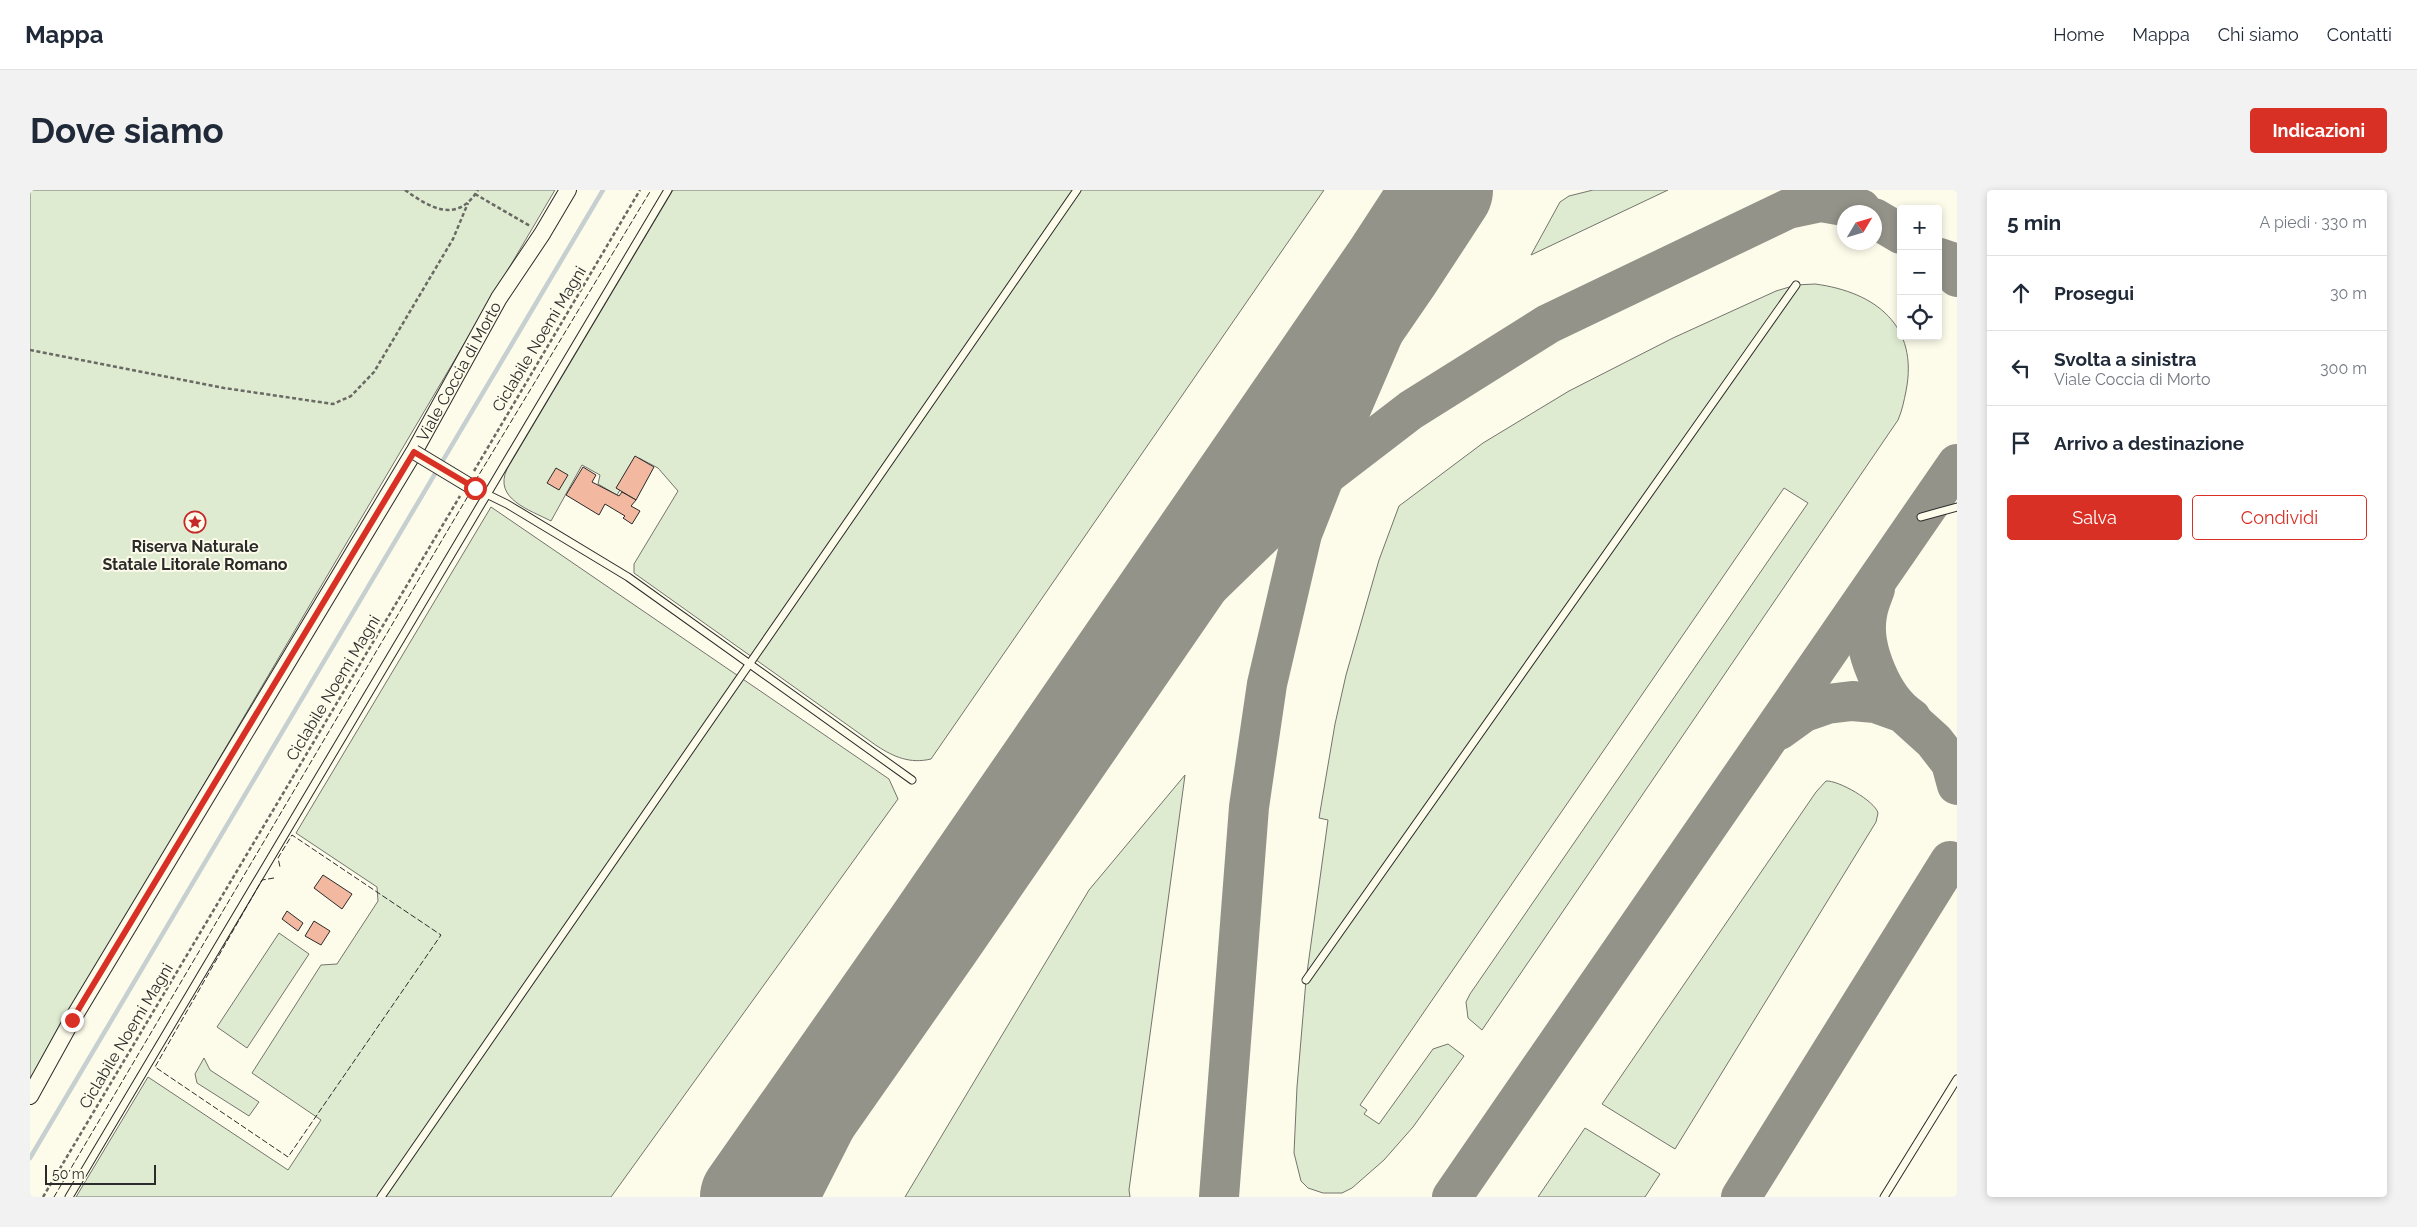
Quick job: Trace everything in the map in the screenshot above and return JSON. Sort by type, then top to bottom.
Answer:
[{"type":"street","name":"Viale Coccia di Morto","points":[[30,1096],[72,1020],[414,452],[499,298],[542,234],[568,190]]},
{"type":"street","points":[[414,452],[469,484]]},
{"type":"lane","points":[[69,1197],[668,190]]},
{"type":"lane","points":[[381,1197],[1077,190]]},
{"type":"lane","points":[[1306,980],[1796,285]]},
{"type":"lane","points":[[469,484],[488,493],[628,577],[912,780]]},
{"type":"lane","points":[[1921,517],[1957,507]]},
{"type":"lane","points":[[1884,1197],[1957,1079]]},
{"type":"path","points":[[405,190],[425,204],[441,211],[459,208],[468,203]]},
{"type":"path","points":[[30,350],[224,388],[333,404],[351,396],[374,372],[453,239],[468,203],[478,190]]},
{"type":"path","name":"Ciclabile Noemi Magni","points":[[43,1197],[469,484],[640,190]]},
{"type":"path","points":[[476,194],[542,234]]},
{"type":"green space","name":"Riserva Naturale Statale Litorale Romano","points":[[30,190],[555,190],[30,1079]]},
{"type":"green space","points":[[673,190],[1324,190],[931,759],[916,761],[903,759],[877,746],[634,573],[634,564],[678,491],[658,468],[639,458],[617,495],[598,484],[600,475],[582,465],[551,521],[524,508],[509,496],[505,488],[504,479],[507,469]]},
{"type":"green space","points":[[1593,190],[1668,190],[1531,255],[1560,202],[1569,196]]},
{"type":"green space","points":[[1815,284],[1837,288],[1857,295],[1874,304],[1888,316],[1897,328],[1897,340],[1903,340],[1906,348],[1908,368],[1906,391],[1898,420],[1482,1030],[1468,1018],[1466,1002],[1470,994],[1808,503],[1784,488],[1360,1105],[1367,1110],[1364,1114],[1379,1124],[1433,1049],[1448,1044],[1464,1056],[1413,1127],[1384,1160],[1352,1188],[1342,1193],[1323,1193],[1308,1188],[1301,1181],[1294,1153],[1297,1087],[1306,980],[1328,820],[1319,818],[1335,724],[1346,675],[1379,560],[1399,506],[1483,443],[1569,391],[1673,338],[1776,291],[1796,285]]},
{"type":"green space","points":[[491,507],[889,779],[898,799],[611,1197],[76,1197],[148,1077],[288,1170],[321,1120],[252,1073],[321,965],[337,964],[378,901],[377,887],[296,833]]},
{"type":"green space","points":[[1185,775],[1129,1190],[1130,1197],[905,1197],[1089,890]]},
{"type":"green space","points":[[1826,781],[1839,784],[1863,797],[1878,813],[1876,822],[1675,1149],[1602,1104],[1816,792]]},
{"type":"green space","points":[[279,933],[309,954],[247,1048],[217,1027]]},
{"type":"green space","points":[[204,1058],[210,1070],[259,1102],[249,1116],[197,1083],[195,1074]]},
{"type":"green space","points":[[1585,1128],[1660,1174],[1645,1197],[1538,1197]]},
{"type":"building","points":[[635,456],[654,467],[636,500],[616,488]]},
{"type":"building","points":[[583,467],[596,475],[592,482],[619,496],[622,492],[636,500],[631,506],[640,511],[632,524],[623,518],[625,516],[605,504],[599,515],[566,495]]},
{"type":"building","points":[[556,468],[568,475],[559,490],[547,483]]},
{"type":"building","points":[[323,875],[352,894],[342,909],[314,888]]},
{"type":"building","points":[[287,911],[303,923],[298,931],[282,919]]},
{"type":"building","points":[[314,921],[330,931],[321,945],[305,936]]},
{"type":"waterway","points":[[30,1158],[603,190]]},
{"type":"taxiway","points":[[1219,1197],[1249,807],[1267,684],[1302,534],[1351,409],[1391,316],[1459,190]]},
{"type":"taxiway","points":[[1035,786],[1205,591],[1321,479],[1411,410],[1548,324],[1788,209],[1821,202],[1838,205]]},
{"type":"taxiway","points":[[1882,223],[1897,232]]},
{"type":"taxiway","points":[[1957,264],[1940,258],[1957,277]]},
{"type":"taxiway","points":[[1452,1197],[1957,464]]},
{"type":"taxiway","points":[[1875,589],[1868,608],[1866,628],[1871,657],[1876,672],[1891,699],[1911,718]]},
{"type":"taxiway","points":[[1779,730],[1804,712],[1827,704],[1852,701],[1875,703],[1903,713],[1934,741],[1951,763],[1957,785]]},
{"type":"taxiway","points":[[1741,1197],[1950,861]]},
{"type":"taxiway","points":[[800,1197],[932,937]]},
{"type":"runway","points":[[750,1197],[932,937],[1392,268],[1443,190]]},
{"type":"fence","points":[[479,481],[477,478],[651,190]]},
{"type":"fence","points":[[54,1197],[471,491]]},
{"type":"fence","points":[[274,878],[262,880],[155,1067],[288,1157],[441,935],[292,835],[278,858],[280,867]]},
{"type":"place","name":"Riserva Naturale Statale Litorale Romano","points":[[195,522]]},
{"type":"route","points":[[72,1020],[414,452],[475,488]]}]
